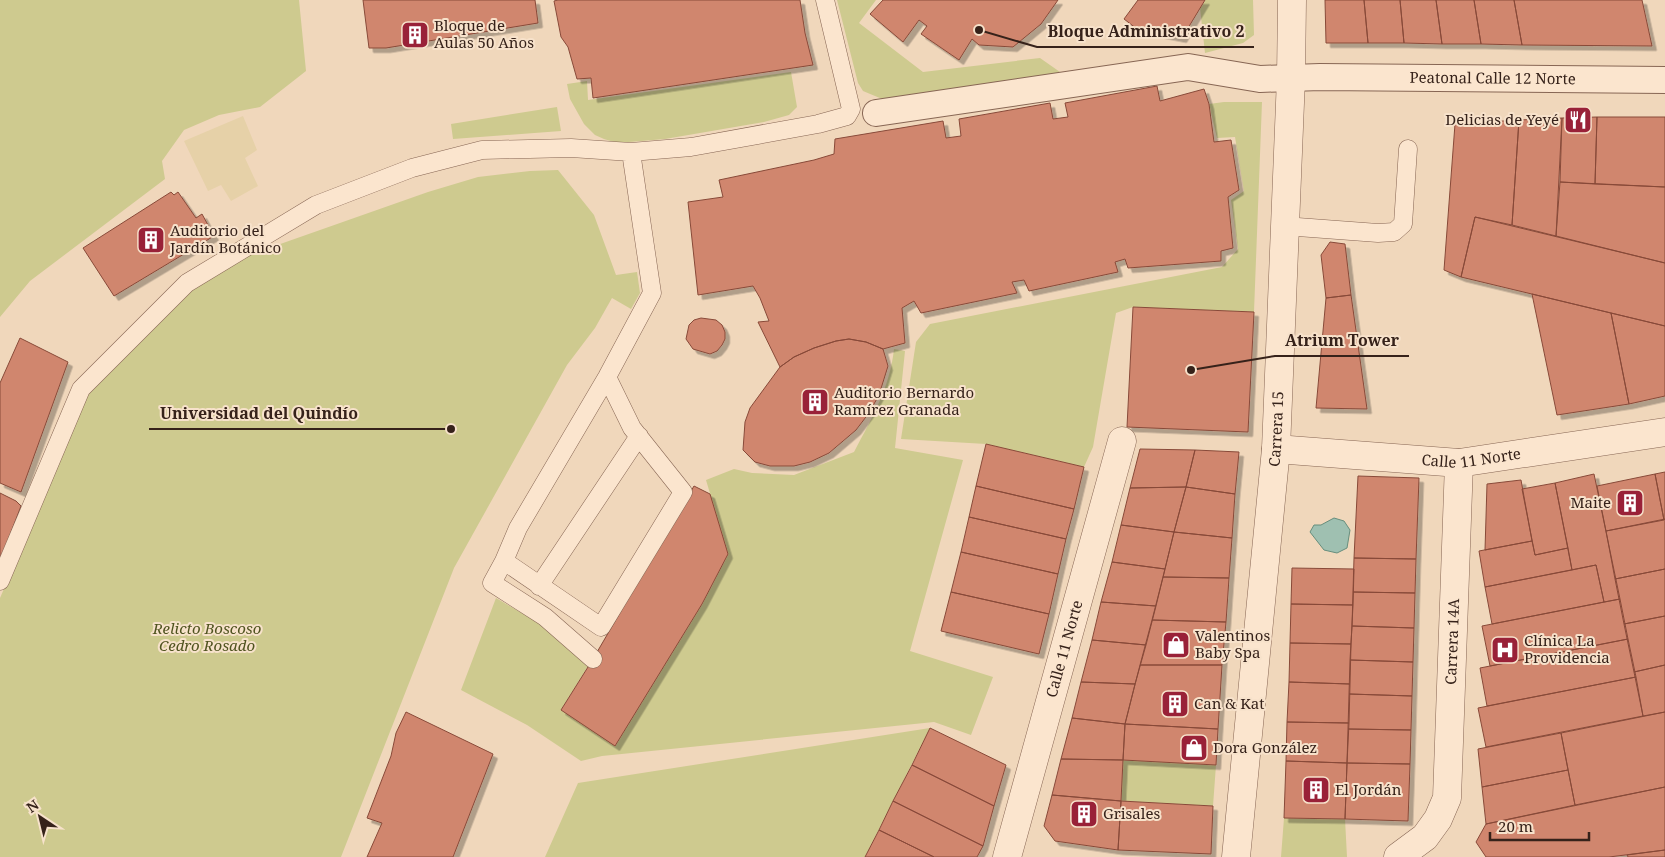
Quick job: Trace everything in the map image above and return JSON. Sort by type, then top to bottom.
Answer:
[{"type":"street","name":"Carrera 15","points":[[1236,857],[1276,449],[1291,78],[1292,0]]},
{"type":"street","name":"Peatonal Calle 12 Norte","points":[[876,113],[1188,66],[1260,79],[1320,77],[1665,80]]},
{"type":"street","name":"Calle 11 Norte","points":[[1276,449],[1459,463],[1665,432]]},
{"type":"street","name":"Calle 11 Norte","points":[[1006,857],[1122,441]]},
{"type":"street","name":"Carrera 14A","points":[[1398,857],[1425,837],[1438,819],[1447,798],[1459,463]]},
{"type":"lane","points":[[0,581],[81,389],[187,283],[316,205],[412,168],[482,150],[571,148],[631,152],[690,147],[818,124],[847,116],[851,108],[825,0]]},
{"type":"lane","points":[[1284,226],[1378,234],[1394,232],[1403,224],[1408,149]]},
{"type":"lane","points":[[593,659],[545,616],[492,583],[504,562],[518,528],[607,377],[652,293],[631,152]]},
{"type":"lane","points":[[504,562],[601,627],[683,492],[632,428],[607,377]]},
{"type":"lane","points":[[539,586],[640,436]]},
{"type":"shaded area","points":[[243,116],[257,150],[245,158],[258,186],[231,201],[221,185],[208,191],[184,141]]},
{"type":"shaded area","points":[[1334,518],[1344,521],[1350,530],[1347,548],[1337,553],[1324,550],[1310,532],[1314,525],[1321,525]]},
{"type":"green space","points":[[0,0],[299,0],[306,71],[260,107],[219,115],[184,130],[162,161],[165,179],[30,281],[0,317]]},
{"type":"green space","points":[[837,0],[876,0],[859,23],[923,72],[1040,58],[1070,79],[887,101],[863,91],[858,83]]},
{"type":"green space","points":[[1205,0],[1253,0],[1254,35],[1243,43],[1205,53],[1200,8]]},
{"type":"green space","points":[[791,72],[797,107],[789,115],[764,122],[665,139],[617,143],[595,135],[584,124],[570,99],[567,84],[587,81],[588,100]]},
{"type":"green space","points":[[1262,102],[1254,312],[1133,307],[1116,313],[1093,447],[1084,467],[986,444],[901,439],[916,342],[930,324],[1222,267],[1238,249],[1231,200],[1244,191],[1235,137],[1217,138],[1209,104]]},
{"type":"green space","points":[[557,107],[561,131],[453,139],[451,124]]},
{"type":"green space","name":"Relicto Boscoso Cedro Rosado","points":[[558,170],[594,215],[616,275],[637,272],[640,293],[631,309],[612,298],[595,328],[567,365],[454,568],[341,857],[0,857],[0,598],[84,391],[188,288],[243,257],[428,192],[478,177]]},
{"type":"green space","points":[[894,349],[905,351],[895,448],[963,460],[910,651],[993,677],[971,735],[934,722],[602,756],[581,761],[527,725],[461,690],[496,598],[537,622],[588,666],[561,710],[615,745],[702,604],[728,554],[706,480],[734,469],[752,473],[794,475],[854,452],[874,414],[884,389],[889,376]]},
{"type":"green space","points":[[930,728],[865,857],[545,857],[578,783]]},
{"type":"green space","points":[[1123,760],[1216,765],[1213,806],[1121,801]]},
{"type":"green space","points":[[1284,818],[1345,819],[1347,857],[1281,857]]},
{"type":"building","name":"Bloque de Aulas 50 Años","points":[[363,0],[535,0],[538,23],[386,48],[369,48]]},
{"type":"building","points":[[800,0],[805,33],[813,65],[593,98],[591,78],[577,79],[568,47],[561,37],[554,1]]},
{"type":"building","points":[[883,0],[1058,0],[1041,24],[1013,47],[979,45],[972,39],[959,60],[921,34],[927,26],[919,20],[903,42],[870,14]]},
{"type":"building","points":[[1138,0],[1205,0],[1182,38],[1137,29],[1124,19]]},
{"type":"building","points":[[1325,0],[1364,0],[1368,43],[1326,43]]},
{"type":"building","points":[[1364,0],[1400,0],[1404,43],[1368,43]]},
{"type":"building","points":[[1400,0],[1436,0],[1442,44],[1404,43]]},
{"type":"building","points":[[1436,0],[1474,0],[1481,44],[1442,44]]},
{"type":"building","points":[[1474,0],[1514,0],[1522,45],[1481,44]]},
{"type":"building","points":[[1514,0],[1642,0],[1652,46],[1522,45]]},
{"type":"building","points":[[1157,86],[1160,101],[1204,89],[1209,104],[1214,142],[1231,140],[1239,190],[1228,197],[1233,248],[1221,251],[1221,261],[1128,268],[1125,259],[1115,262],[1118,272],[1029,291],[1024,280],[1012,282],[1017,293],[921,313],[914,301],[902,308],[905,343],[883,349],[866,342],[849,339],[836,341],[794,357],[780,367],[758,322],[769,321],[753,286],[698,295],[688,202],[723,197],[719,180],[834,154],[835,139],[943,121],[946,138],[961,136],[959,119],[1050,103],[1053,119],[1068,117],[1065,103]]},
{"type":"building","points":[[1597,117],[1595,184],[1560,182],[1562,118]]},
{"type":"building","points":[[1597,117],[1665,117],[1665,187],[1595,184]]},
{"type":"building","points":[[1562,118],[1556,236],[1512,225],[1519,120]]},
{"type":"building","points":[[1519,120],[1512,225],[1475,217],[1461,277],[1444,270],[1455,124]]},
{"type":"building","points":[[1560,182],[1665,187],[1665,263],[1556,236]]},
{"type":"building","name":"Auditorio del Jardín Botánico","points":[[171,192],[174,195],[178,192],[196,218],[202,214],[214,236],[114,296],[83,248]]},
{"type":"building","points":[[1475,217],[1665,263],[1665,326],[1461,277]]},
{"type":"building","points":[[1330,242],[1345,244],[1351,295],[1326,298],[1321,255]]},
{"type":"building","points":[[1532,294],[1611,313],[1629,404],[1557,415]]},
{"type":"building","points":[[1351,295],[1367,409],[1316,408],[1326,298]]},
{"type":"building","points":[[1133,307],[1254,312],[1248,432],[1127,427]]},
{"type":"building","points":[[1611,313],[1665,326],[1665,396],[1629,404]]},
{"type":"building","points":[[701,318],[716,320],[722,325],[725,332],[725,339],[722,345],[717,351],[710,354],[693,349],[686,339],[689,325],[694,320]]},
{"type":"building","points":[[20,338],[68,362],[21,492],[0,483],[0,383]]},
{"type":"building","name":"Auditorio Bernardo Ramírez Granada","points":[[849,339],[866,342],[883,349],[888,366],[879,395],[869,413],[856,430],[829,453],[810,462],[794,466],[770,466],[755,462],[743,450],[745,422],[750,408],[780,367],[794,357],[814,348]]},
{"type":"building","points":[[986,444],[1084,467],[1074,509],[976,486]]},
{"type":"building","points":[[1140,449],[1195,450],[1186,487],[1130,488]]},
{"type":"building","points":[[1195,450],[1239,452],[1235,494],[1186,487]]},
{"type":"building","points":[[1665,472],[1665,519],[1664,520],[1655,474]]},
{"type":"building","points":[[1594,474],[1620,599],[1604,602],[1596,565],[1572,570],[1555,483]]},
{"type":"building","name":"Maite","points":[[1655,474],[1664,520],[1606,531],[1597,486]]},
{"type":"building","points":[[1358,476],[1419,478],[1416,559],[1354,558]]},
{"type":"building","points":[[1521,480],[1532,541],[1485,550],[1487,484]]},
{"type":"building","points":[[1555,483],[1568,548],[1535,555],[1522,489]]},
{"type":"building","points":[[694,486],[710,494],[728,554],[702,604],[615,746],[561,710]]},
{"type":"building","points":[[976,486],[1074,509],[1066,539],[969,517]]},
{"type":"building","points":[[1186,487],[1174,532],[1121,525],[1130,488]]},
{"type":"building","points":[[1186,487],[1235,494],[1232,538],[1174,532]]},
{"type":"building","points":[[0,493],[16,501],[21,506],[0,561]]},
{"type":"building","points":[[969,517],[1066,539],[1058,574],[961,552]]},
{"type":"building","points":[[1665,519],[1665,569],[1615,579],[1606,531]]},
{"type":"building","points":[[1121,525],[1174,532],[1165,569],[1112,562]]},
{"type":"building","points":[[1174,532],[1232,538],[1229,578],[1163,577]]},
{"type":"building","points":[[1532,541],[1535,555],[1568,548],[1572,570],[1485,587],[1479,551]]},
{"type":"building","points":[[961,552],[1058,574],[1049,614],[951,592]]},
{"type":"building","points":[[1354,558],[1416,559],[1415,593],[1353,592]]},
{"type":"building","points":[[1112,562],[1165,569],[1156,606],[1101,602]]},
{"type":"building","points":[[1596,565],[1604,602],[1492,624],[1485,587]]},
{"type":"building","points":[[1292,568],[1354,569],[1353,605],[1291,604]]},
{"type":"building","points":[[1665,569],[1665,616],[1624,624],[1615,579]]},
{"type":"building","points":[[1163,577],[1229,578],[1226,622],[1152,620]]},
{"type":"building","points":[[951,592],[1049,614],[1039,654],[941,631]]},
{"type":"building","points":[[1353,592],[1415,593],[1414,628],[1352,626]]},
{"type":"building","points":[[1620,599],[1628,639],[1490,666],[1482,626]]},
{"type":"building","points":[[1101,602],[1156,606],[1146,645],[1092,640]]},
{"type":"building","points":[[1291,604],[1353,605],[1351,644],[1290,643]]},
{"type":"building","points":[[1665,616],[1665,665],[1634,672],[1624,624]]},
{"type":"building","points":[[1152,620],[1226,622],[1222,665],[1140,665]]},
{"type":"building","points":[[1352,626],[1414,628],[1413,662],[1350,660]]},
{"type":"building","points":[[1628,639],[1636,677],[1487,706],[1480,668]]},
{"type":"building","points":[[1092,640],[1146,645],[1135,684],[1081,682]]},
{"type":"building","points":[[1290,643],[1351,644],[1350,684],[1289,682]]},
{"type":"building","points":[[1350,660],[1413,662],[1412,696],[1349,694]]},
{"type":"building","name":"Can & Kat","points":[[1140,665],[1222,665],[1218,729],[1125,724]]},
{"type":"building","points":[[1665,665],[1665,712],[1643,716],[1634,672]]},
{"type":"building","points":[[1636,677],[1643,716],[1486,747],[1478,708]]},
{"type":"building","points":[[1081,682],[1135,684],[1125,724],[1072,718]]},
{"type":"building","points":[[1289,682],[1350,684],[1349,723],[1287,722]]},
{"type":"building","points":[[1349,694],[1412,696],[1411,730],[1348,729]]},
{"type":"building","points":[[406,712],[493,754],[453,857],[367,857],[382,823],[367,818],[391,756],[396,733]]},
{"type":"building","points":[[1665,712],[1665,787],[1575,805],[1561,733]]},
{"type":"building","points":[[1072,718],[1125,724],[1123,760],[1061,759]]},
{"type":"building","points":[[1287,722],[1349,723],[1347,763],[1286,761]]},
{"type":"building","points":[[1125,724],[1218,729],[1216,765],[1123,760]]},
{"type":"building","points":[[930,728],[1006,765],[994,806],[912,765]]},
{"type":"building","points":[[1348,729],[1411,730],[1410,764],[1347,763]]},
{"type":"building","points":[[1561,733],[1568,770],[1482,787],[1478,749]]},
{"type":"building","points":[[1061,759],[1123,760],[1121,801],[1052,795]]},
{"type":"building","name":"El Jordán","points":[[1286,761],[1347,763],[1345,819],[1284,818]]},
{"type":"building","points":[[1347,763],[1410,764],[1408,821],[1345,819]]},
{"type":"building","points":[[912,765],[994,806],[983,846],[893,801]]},
{"type":"building","points":[[1568,770],[1575,805],[1486,824],[1482,787]]},
{"type":"building","points":[[1665,787],[1665,850],[1609,857],[1486,857],[1476,842],[1486,824]]},
{"type":"building","name":"Grisales","points":[[1052,795],[1121,801],[1118,850],[1055,841],[1044,826]]},
{"type":"building","points":[[893,801],[983,846],[977,857],[934,857],[879,830]]},
{"type":"building","points":[[1121,801],[1213,806],[1211,854],[1118,850]]},
{"type":"building","points":[[879,830],[934,857],[865,857]]},
{"type":"building","points":[[1665,850],[1665,857],[1628,857],[1627,855]]},
{"type":"place","name":"Bloque Administrativo 2","points":[[979,30]]},
{"type":"place","name":"Bloque de Aulas 50 Años","points":[[415,35]]},
{"type":"place","name":"Delicias de Yeyé","points":[[1578,120]]},
{"type":"place","name":"Auditorio del Jardín Botánico","points":[[151,240]]},
{"type":"place","name":"Atrium Tower","points":[[1191,370]]},
{"type":"place","name":"Auditorio Bernardo Ramírez Granada","points":[[815,402]]},
{"type":"place","name":"Universidad del Quindío","points":[[451,429]]},
{"type":"place","name":"Maite","points":[[1630,503]]},
{"type":"place","name":"Valentinos Baby Spa","points":[[1176,645]]},
{"type":"place","name":"Clínica La Providencia","points":[[1505,650]]},
{"type":"place","name":"Can & Kat","points":[[1175,704]]},
{"type":"place","name":"Dora González","points":[[1194,748]]},
{"type":"place","name":"El Jordán","points":[[1316,790]]},
{"type":"place","name":"Grisales","points":[[1084,814]]}]
